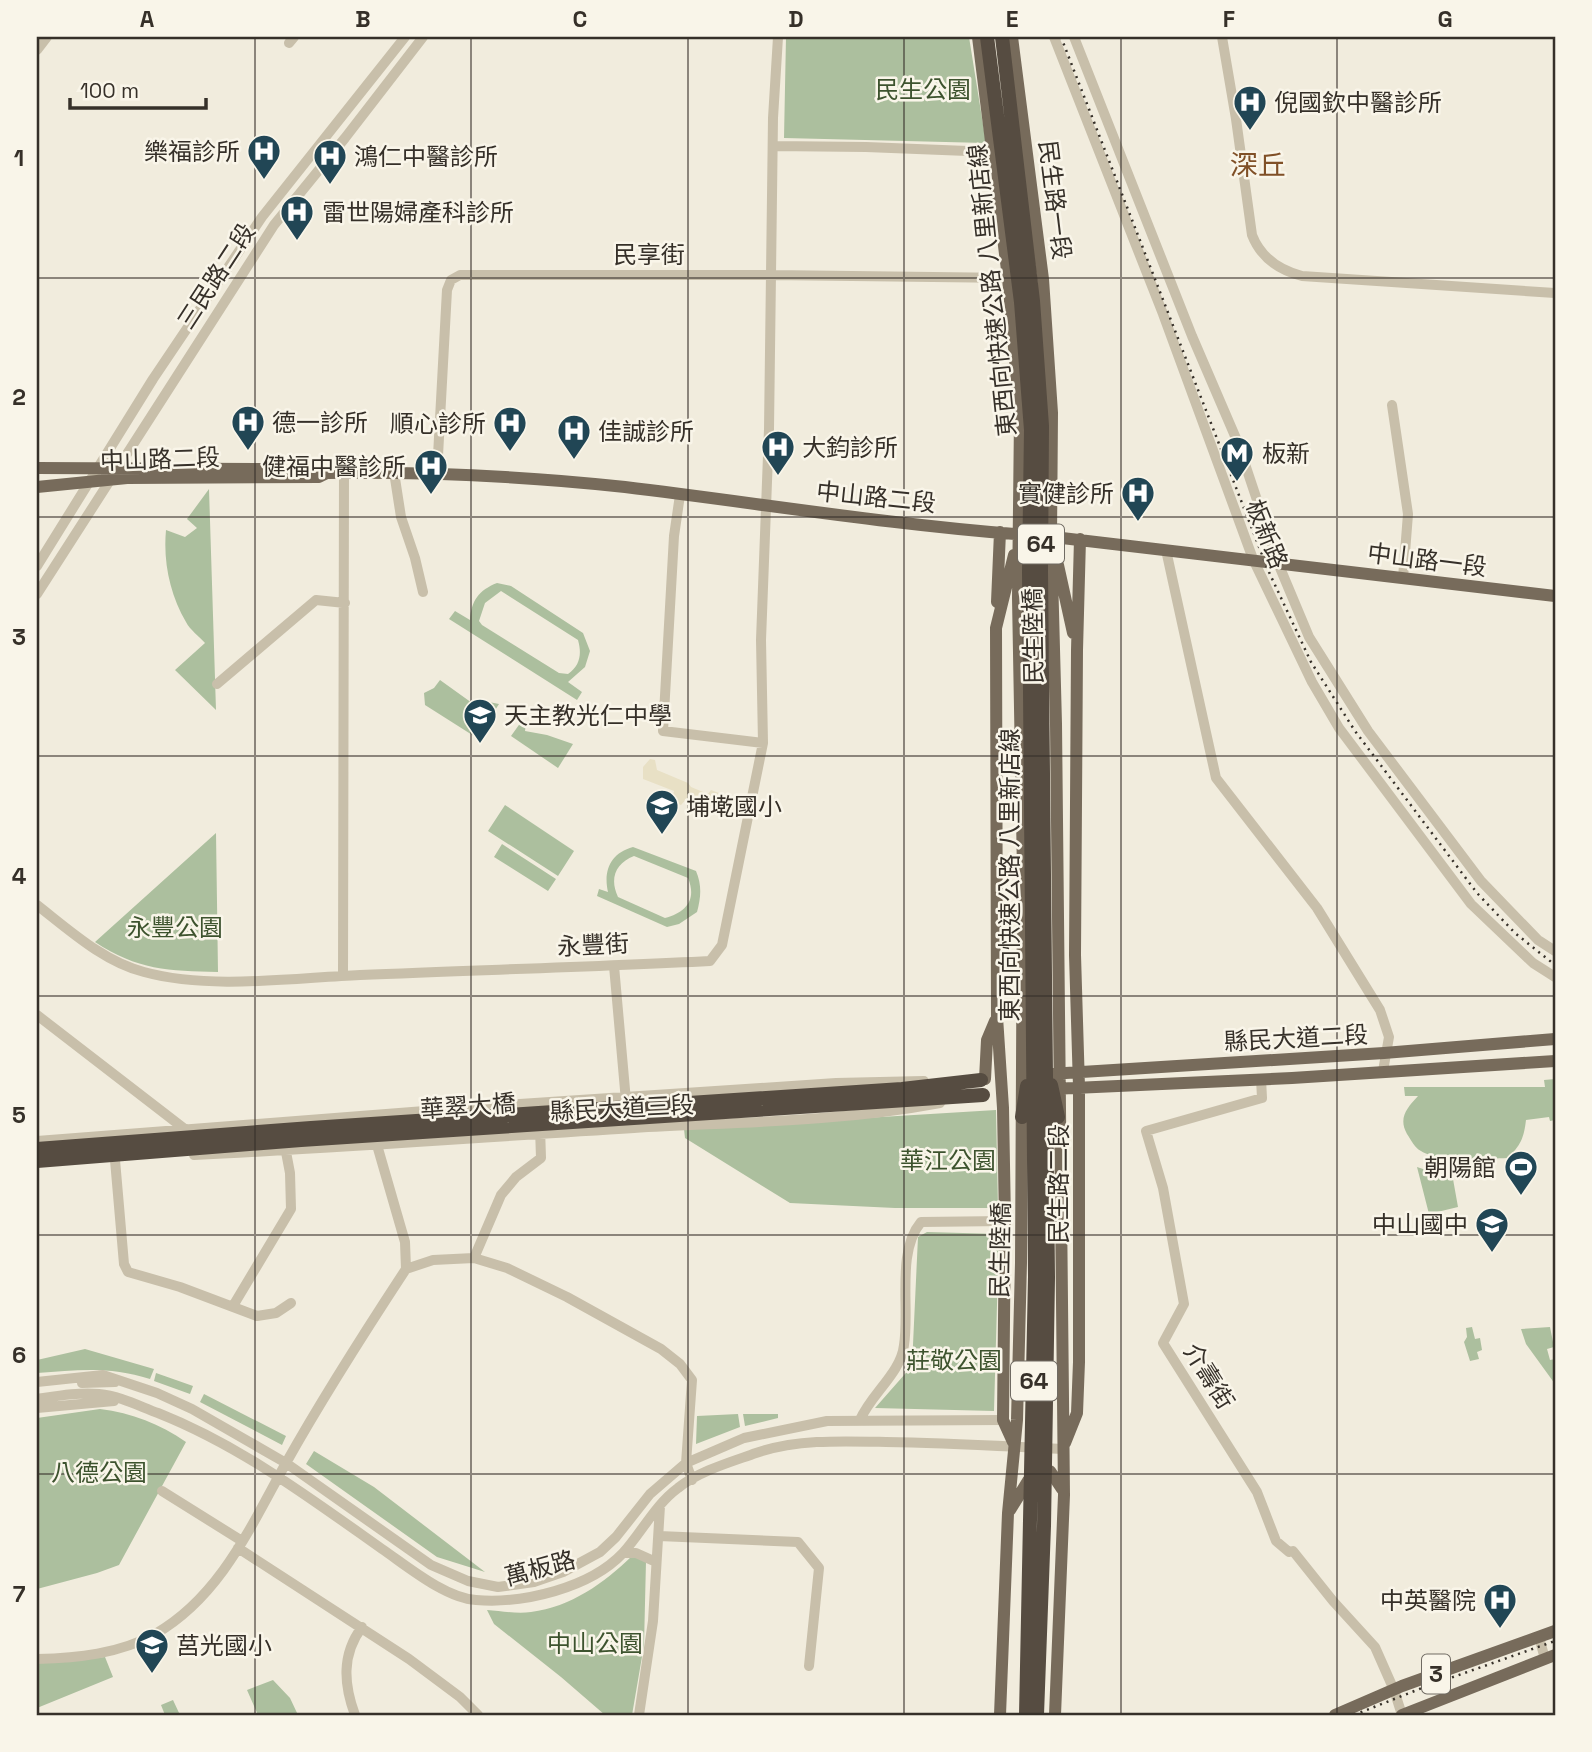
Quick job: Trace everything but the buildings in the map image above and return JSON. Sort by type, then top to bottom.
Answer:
[{"type":"highway","name":"東西向快速公路 八里新店線","points":[[986,37],[1021,302],[1031,430],[1029,572],[1039,1049],[1048,1278],[1044,1526],[1037,1715]]},
{"type":"highway","name":"東西向快速公路 八里新店線","points":[[1002,37],[1034,301],[1042,426],[1039,1049],[1032,1521],[1026,1715]]},
{"type":"highway","points":[[1022,1117],[1039,1049]]},
{"type":"highway","points":[[1039,1049],[1058,1117]]},
{"type":"highway","points":[[903,1094],[983,1085]]},
{"type":"highway","name":"華翠大橋","points":[[37,1149],[312,1128],[903,1094]]},
{"type":"highway","name":"華翠大橋","points":[[37,1163],[903,1094]]},
{"type":"main road","points":[[978,37],[1008,278],[1020,417],[1019,534],[996,628]]},
{"type":"main road","name":"民生路一段","points":[[1012,37],[1044,279],[1052,413],[1051,537]]},
{"type":"main road","name":"中山路二段","points":[[37,468],[394,472],[588,484],[767,507],[1080,539],[1294,565]]},
{"type":"main road","name":"中山路二段","points":[[37,487],[127,478],[319,477],[326,473]]},
{"type":"main road","points":[[1000,532],[996,628],[997,1017],[1002,1093],[1010,1420],[1014,1446],[1008,1513],[1000,1715]]},
{"type":"main road","name":"民生陸橋","points":[[1010,1420],[1021,1263],[1023,872],[1019,534]]},
{"type":"main road","name":"民生陸橋","points":[[1051,537],[1056,723],[1062,1449]]},
{"type":"main road","name":"民生路二段","points":[[1051,537],[1077,650]]},
{"type":"main road","name":"民生路二段","points":[[1055,1715],[1064,1495],[1062,1449],[1077,1413],[1079,1087],[1075,955],[1080,539]]},
{"type":"main road","name":"中山路一段","points":[[1294,565],[1555,596]]},
{"type":"main road","points":[[983,1085],[987,1040],[997,1017]]},
{"type":"main road","name":"縣民大道二段","points":[[1040,1075],[1384,1054],[1555,1039]]},
{"type":"main road","name":"縣民大道二段","points":[[1040,1089],[1555,1061]]},
{"type":"main road","name":"縣民大道三段","points":[[983,1085],[1001,1076],[1040,1075]]},
{"type":"main road","name":"縣民大道三段","points":[[983,1085],[1002,1093],[1040,1089]]},
{"type":"main road","points":[[1008,1513],[1028,1481],[1041,1469],[1050,1471],[1055,1476],[1064,1495]]},
{"type":"main road","name":"3","points":[[1335,1715],[1394,1690],[1555,1632]]},
{"type":"main road","name":"3","points":[[1402,1715],[1550,1657]]},
{"type":"street","points":[[37,50],[47,37]]},
{"type":"street","name":"三民路二段","points":[[37,566],[262,217],[405,37]]},
{"type":"street","name":"三民路二段","points":[[37,594],[116,467],[274,225],[423,37]]},
{"type":"street","name":"永豐街","points":[[37,905],[84,942],[116,960],[140,972],[176,980],[614,966],[710,961],[716,956],[722,945],[763,743],[761,639],[767,507],[773,146],[778,37]]},
{"type":"street","name":"板新路","points":[[1054,37],[1163,314],[1253,559],[1312,682],[1339,728],[1471,904],[1532,963],[1555,977]]},
{"type":"street","name":"板新路","points":[[1074,37],[1192,335],[1238,443],[1278,563],[1309,637],[1368,731],[1481,881],[1538,940],[1555,951]]},
{"type":"street","points":[[1222,37],[1252,235],[1257,247],[1270,261],[1282,269],[1302,276],[1555,293]]},
{"type":"street","points":[[773,146],[993,152]]},
{"type":"street","name":"民享街","points":[[437,474],[447,290],[451,280],[460,275],[771,275],[1044,279]]},
{"type":"street","points":[[1392,405],[1408,514],[1403,578]]},
{"type":"street","points":[[343,976],[344,472]]},
{"type":"street","points":[[394,472],[401,517],[423,592]]},
{"type":"street","points":[[680,495],[674,536],[663,731],[763,743]]},
{"type":"street","points":[[1166,550],[1216,778],[1317,908],[1380,1010],[1389,1037],[1383,1071]]},
{"type":"street","points":[[217,684],[316,600],[345,603]]},
{"type":"street","points":[[996,808],[1076,808]]},
{"type":"street","points":[[614,966],[628,1129]]},
{"type":"street","points":[[37,1015],[186,1129],[196,1155]]},
{"type":"street","name":"介壽街","points":[[1261,1079],[1262,1098],[1146,1131],[1163,1188],[1184,1304],[1163,1343],[1257,1492],[1276,1541],[1289,1552],[1293,1551],[1375,1647],[1394,1690]]},
{"type":"street","name":"縣民大道三段","points":[[37,1141],[836,1083],[983,1085]]},
{"type":"street","name":"縣民大道三段","points":[[37,1163],[286,1152],[849,1116],[903,1110],[983,1085]]},
{"type":"street","points":[[474,1258],[501,1195],[516,1177],[541,1158],[537,1103]]},
{"type":"street","points":[[37,1660],[90,1656],[155,1634],[187,1611],[213,1585],[406,1269],[405,1242],[377,1145]]},
{"type":"street","points":[[233,1306],[291,1209],[290,1173],[286,1152]]},
{"type":"street","points":[[115,1160],[124,1264],[128,1272],[233,1306],[246,1313],[266,1316],[291,1303]]},
{"type":"street","points":[[860,1420],[868,1402],[886,1382],[900,1359],[904,1346],[909,1243],[913,1232],[921,1222],[1005,1221]]},
{"type":"street","points":[[406,1269],[433,1260],[474,1258],[508,1268],[661,1349],[680,1364],[692,1380],[686,1463],[692,1480]]},
{"type":"street","name":"萬板路","points":[[37,1382],[103,1375],[157,1393],[192,1409],[286,1463],[431,1565],[468,1581],[498,1587],[534,1582],[563,1572],[600,1552],[616,1537],[650,1494],[686,1463],[744,1438],[827,1421],[1010,1420]]},
{"type":"street","points":[[37,1389],[90,1382],[123,1382]]},
{"type":"street","points":[[37,1399],[92,1393],[122,1399]]},
{"type":"street","name":"萬板路","points":[[37,1408],[122,1399],[198,1429],[279,1476],[414,1572],[443,1589],[472,1600],[506,1601],[537,1596],[601,1572],[623,1553],[678,1487],[758,1452],[799,1444],[863,1441],[1062,1449]]},
{"type":"street","points":[[162,1491],[460,1697],[478,1715]]},
{"type":"street","points":[[639,1715],[653,1621],[660,1506]]},
{"type":"street","points":[[659,1536],[798,1542],[818,1567],[809,1666]]},
{"type":"street","points":[[623,1553],[636,1553],[656,1562]]},
{"type":"street","points":[[355,1715],[349,1698],[346,1661],[355,1636],[362,1628]]},
{"type":"street","points":[[1539,1637],[1550,1657]]},
{"type":"street","points":[[1394,1690],[1402,1715]]},
{"type":"green space","name":"民生公園","points":[[786,37],[969,37],[986,143],[784,138]]},
{"type":"green space","points":[[209,489],[216,710],[175,670],[205,643],[190,628],[180,612],[169,578],[166,554],[166,530],[185,537],[197,528],[187,519]]},
{"type":"green space","points":[[497,583],[511,586],[583,633],[590,651],[585,667],[568,682],[582,692],[577,700],[449,619],[455,611],[470,620],[477,597]],"holes":[[[501,591],[578,640],[580,655],[577,663],[568,674],[559,673],[479,621],[485,603]]]},
{"type":"green space","points":[[440,680],[479,708],[484,701],[499,704],[477,738],[425,705],[424,693],[434,688]]},
{"type":"green space","points":[[521,722],[526,724],[525,731],[573,744],[558,768],[511,736]]},
{"type":"green space","points":[[505,805],[574,851],[558,876],[488,831]]},
{"type":"green space","name":"永豐公園","points":[[216,833],[218,972],[184,971],[139,964],[95,942]]},
{"type":"green space","points":[[502,844],[556,879],[548,891],[494,857]]},
{"type":"green space","points":[[633,847],[696,871],[700,891],[697,912],[679,924],[667,927],[597,896],[599,889],[608,892],[610,864],[625,850]],"holes":[[[634,856],[688,878],[691,893],[688,904],[684,909],[665,918],[618,897],[614,884],[619,867]]]},
{"type":"green space","points":[[1555,1079],[1555,1120],[1550,1121],[1549,1117],[1526,1120],[1521,1141],[1507,1158],[1439,1157],[1417,1148],[1404,1128],[1405,1114],[1418,1096],[1405,1096],[1404,1087],[1545,1087],[1544,1080]]},
{"type":"green space","name":"華江公園","points":[[996,1110],[998,1208],[895,1208],[790,1203],[685,1138],[684,1129]]},
{"type":"green space","points":[[1417,1167],[1453,1179],[1458,1207],[1429,1214]]},
{"type":"green space","name":"莊敬公園","points":[[927,1232],[999,1234],[994,1411],[875,1408],[912,1366],[918,1237]]},
{"type":"green space","points":[[1472,1327],[1475,1339],[1480,1338],[1482,1350],[1477,1352],[1479,1359],[1470,1361],[1464,1342],[1467,1337],[1466,1328]]},
{"type":"green space","points":[[1550,1327],[1554,1347],[1547,1349],[1550,1360],[1555,1359],[1555,1384],[1526,1344],[1521,1329]]},
{"type":"green space","points":[[85,1349],[154,1369],[150,1379],[107,1371],[37,1373],[37,1360]]},
{"type":"green space","points":[[156,1373],[193,1386],[190,1394],[154,1381]]},
{"type":"green space","points":[[204,1394],[286,1436],[282,1445],[200,1402]]},
{"type":"green space","name":"八德公園","points":[[100,1409],[145,1420],[186,1442],[119,1565],[37,1589],[37,1418]]},
{"type":"green space","points":[[738,1414],[740,1427],[696,1444],[697,1416]]},
{"type":"green space","points":[[743,1414],[778,1414],[778,1418],[745,1426]]},
{"type":"green space","points":[[314,1451],[374,1487],[485,1572],[437,1557],[306,1464]]},
{"type":"green space","name":"中山公園","points":[[632,1556],[646,1561],[644,1645],[632,1715],[605,1715],[494,1624],[487,1610],[526,1613],[560,1605],[598,1584]]},
{"type":"green space","points":[[105,1657],[113,1677],[37,1708],[37,1663]]},
{"type":"green space","points":[[273,1680],[290,1698],[298,1715],[258,1715],[247,1690]]},
{"type":"green space","points":[[173,1700],[180,1715],[165,1715],[161,1705]]},
{"type":"shaded area","points":[[650,759],[655,760],[657,770],[688,783],[691,787],[708,794],[711,790],[732,798],[726,813],[688,797],[681,805],[671,801],[674,791],[643,779],[643,767]]},
{"type":"railway","points":[[1061,37],[1268,570],[1311,662],[1355,731],[1477,893],[1515,933],[1555,965]]},
{"type":"railway","points":[[1354,1715],[1555,1641]]},
{"type":"place","name":"倪國欽中醫診所","points":[[1250,132]]},
{"type":"place","name":"樂福診所","points":[[264,181]]},
{"type":"place","name":"鴻仁中醫診所","points":[[330,186]]},
{"type":"place","name":"雷世陽婦產科診所","points":[[297,242]]},
{"type":"place","name":"德一診所","points":[[248,452]]},
{"type":"place","name":"順心診所","points":[[510,453]]},
{"type":"place","name":"佳誠診所","points":[[574,461]]},
{"type":"place","name":"大鈞診所","points":[[778,477]]},
{"type":"place","name":"板新","points":[[1237,483]]},
{"type":"place","name":"健福中醫診所","points":[[431,496]]},
{"type":"place","name":"實健診所","points":[[1138,523]]},
{"type":"place","name":"天主教光仁中學","points":[[480,745]]},
{"type":"place","name":"埔墘國小","points":[[662,836]]},
{"type":"place","name":"朝陽館","points":[[1521,1197]]},
{"type":"place","name":"中山國中","points":[[1492,1254]]},
{"type":"place","name":"中英醫院","points":[[1500,1630]]},
{"type":"place","name":"莒光國小","points":[[152,1675]]},
{"type":"district","name":"深丘","points":[[1258,165]]}]
